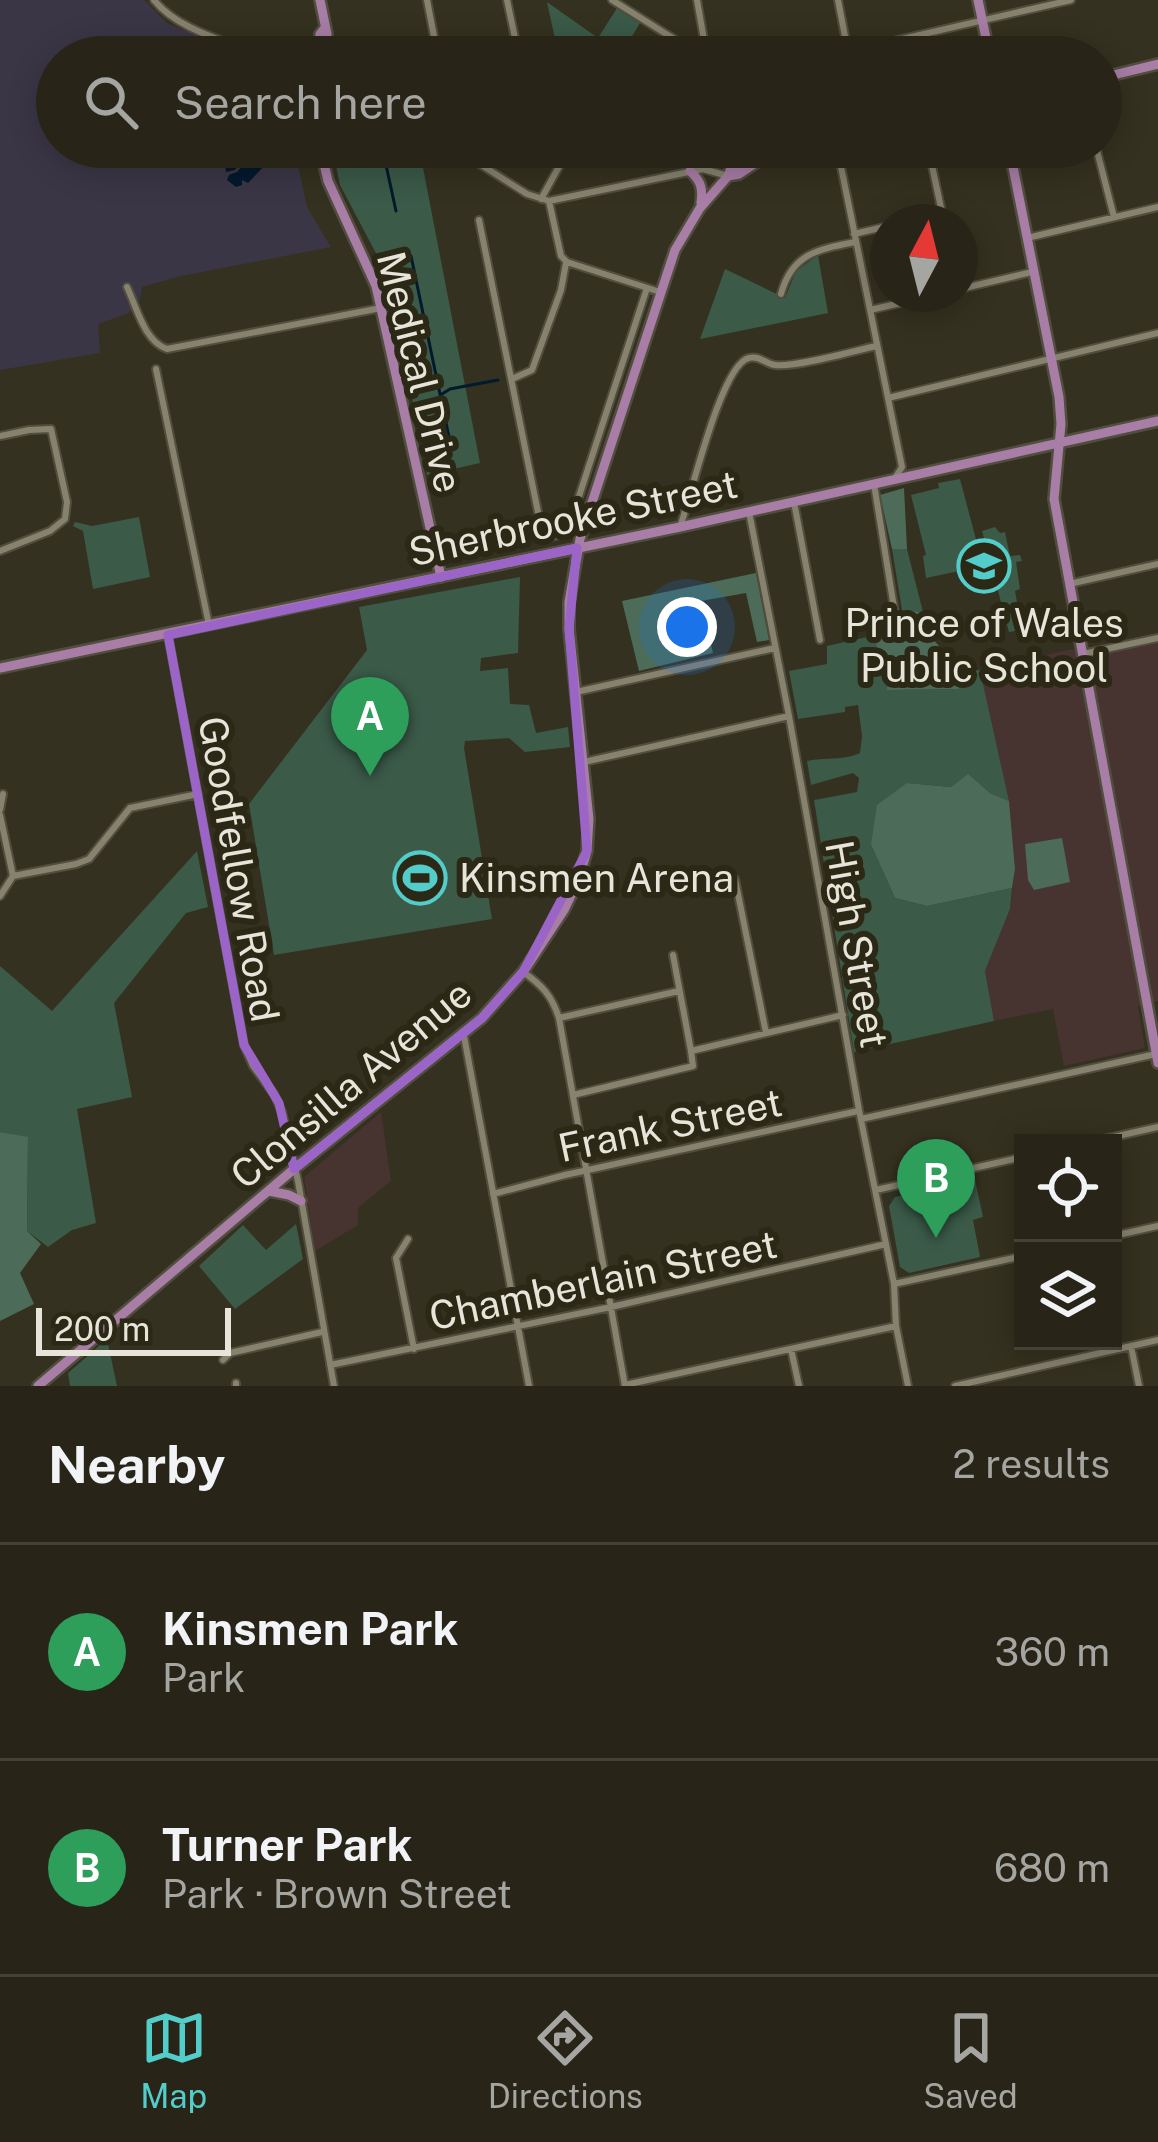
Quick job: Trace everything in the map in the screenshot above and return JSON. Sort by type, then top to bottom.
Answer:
[{"type":"main road","points":[[320,0],[326,36]]},
{"type":"main road","points":[[978,0],[986,36]]},
{"type":"main road","points":[[1122,73],[1158,64]]},
{"type":"main road","name":"Medical Drive","points":[[325,168],[376,286],[438,578]]},
{"type":"main road","points":[[728,176],[731,168]]},
{"type":"main road","points":[[1013,168],[1059,397],[1054,499],[1154,1010],[1157,1058]]},
{"type":"main road","points":[[690,171],[702,188],[700,208]]},
{"type":"main road","name":"Clonsilla Avenue","points":[[38,1386],[294,1169],[482,1018],[523,971],[564,910],[587,851],[589,819],[569,629],[577,548],[675,250],[700,208],[728,176]]},
{"type":"main road","name":"Sherbrooke Street","points":[[0,668],[680,527],[1158,421]]},
{"type":"main road","points":[[269,1191],[301,1201]]},
{"type":"street","points":[[154,0],[165,14],[212,36]]},
{"type":"street","points":[[427,0],[434,36]]},
{"type":"street","points":[[507,0],[515,36]]},
{"type":"street","points":[[612,0],[671,36]]},
{"type":"street","points":[[697,0],[702,36]]},
{"type":"street","points":[[838,0],[845,36]]},
{"type":"street","points":[[917,36],[1071,0]]},
{"type":"street","points":[[486,168],[545,200],[690,171],[709,169],[728,176]]},
{"type":"street","points":[[560,168],[545,200],[561,256],[660,292]]},
{"type":"street","points":[[841,168],[870,310]]},
{"type":"street","points":[[932,168],[940,204]]},
{"type":"street","points":[[1101,168],[1114,218]]},
{"type":"street","points":[[1027,238],[1158,207]]},
{"type":"street","points":[[479,220],[546,537],[568,527],[647,288]]},
{"type":"street","points":[[782,294],[796,263],[812,252],[870,233]]},
{"type":"street","points":[[512,379],[532,370],[567,262]]},
{"type":"street","points":[[978,285],[1034,272]]},
{"type":"street","points":[[127,286],[150,337],[166,349],[381,308]]},
{"type":"street","points":[[870,312],[902,467],[893,481]]},
{"type":"street","points":[[888,398],[1158,333]]},
{"type":"street","points":[[680,527],[721,397],[736,367],[755,356],[776,365],[876,346]]},
{"type":"street","points":[[156,369],[209,626]]},
{"type":"street","points":[[0,436],[51,429],[68,502],[65,519],[50,531],[0,551]]},
{"type":"street","points":[[902,467],[925,473]]},
{"type":"street","points":[[874,484],[897,626]]},
{"type":"street","points":[[794,502],[820,640]]},
{"type":"street","name":"High Street","points":[[749,512],[894,1284],[896,1326],[908,1386]]},
{"type":"street","points":[[1069,584],[1158,564]]},
{"type":"street","name":"Goodfellow Road","points":[[168,635],[244,1045],[279,1103],[334,1386]]},
{"type":"street","points":[[1084,654],[1158,638]]},
{"type":"street","points":[[576,692],[775,648]]},
{"type":"street","points":[[584,762],[789,716]]},
{"type":"street","points":[[0,896],[13,876],[0,813],[3,794]]},
{"type":"street","points":[[13,876],[89,859],[130,808],[198,794]]},
{"type":"street","points":[[735,879],[766,1033]]},
{"type":"street","points":[[572,1095],[693,1066],[673,955]]},
{"type":"street","points":[[523,971],[545,988],[559,1018],[625,1385],[896,1326]]},
{"type":"street","points":[[559,1018],[679,991]]},
{"type":"street","points":[[691,1051],[843,1015]]},
{"type":"street","points":[[463,1033],[529,1386]]},
{"type":"street","name":"Frank Street","points":[[493,1194],[860,1114],[1157,1058]]},
{"type":"street","points":[[1122,1135],[1158,1127]]},
{"type":"street","points":[[876,1190],[1014,1159]]},
{"type":"street","points":[[1122,1234],[1158,1226]]},
{"type":"street","points":[[408,1239],[396,1258],[414,1349]]},
{"type":"street","name":"Chamberlain Street","points":[[330,1365],[886,1244]]},
{"type":"street","points":[[894,1284],[1014,1258]]},
{"type":"street","points":[[224,1360],[230,1353],[324,1332]]},
{"type":"street","points":[[955,1386],[1158,1340]]},
{"type":"street","points":[[1131,1346],[1139,1386]]},
{"type":"street","points":[[790,1349],[799,1386]]},
{"type":"highlighted area","points":[[577,548],[569,629],[587,851],[523,972],[482,1018],[294,1169],[279,1103],[244,1045],[168,635]]},
{"type":"shaded area","points":[[0,0],[144,0],[167,23],[198,36],[36,36],[36,168],[299,168],[307,207],[331,247],[142,287],[129,313],[98,324],[100,353],[0,370]]},
{"type":"shaded area","points":[[1158,643],[1158,1001],[1138,1006],[1145,1048],[1064,1066],[1053,1009],[994,1021],[985,971],[1010,909],[1015,868],[1009,801],[980,670],[1072,649],[1095,656]]},
{"type":"shaded area","points":[[381,1112],[391,1181],[358,1208],[358,1225],[315,1251],[304,1177]]},
{"type":"green space","points":[[547,2],[595,36],[554,36]]},
{"type":"green space","points":[[617,8],[640,23],[632,36],[599,36]]},
{"type":"green space","points":[[336,168],[423,168],[480,463],[427,475],[388,276],[340,185]]},
{"type":"green space","points":[[818,255],[828,313],[700,339],[725,269],[785,298],[796,271]]},
{"type":"green space","points":[[960,479],[983,566],[926,578],[926,555],[911,495]]},
{"type":"green space","points":[[904,488],[907,549],[892,549],[880,495]]},
{"type":"green space","points":[[139,517],[150,577],[93,589],[83,531],[73,526],[75,522],[92,526]]},
{"type":"green space","points":[[995,527],[1005,532],[1010,556],[1020,555],[1022,561],[1016,562],[1020,589],[1015,591],[1022,630],[1009,632],[982,531]]},
{"type":"green space","points":[[892,549],[907,549],[923,612],[902,610]]},
{"type":"green space","points":[[756,573],[769,640],[757,642],[746,593],[701,601],[713,653],[639,671],[622,601]]},
{"type":"green space","points":[[520,577],[518,653],[481,658],[480,671],[508,668],[510,704],[529,705],[536,733],[568,727],[570,747],[525,752],[509,738],[465,741],[492,919],[274,955],[249,804],[367,650],[359,607]]},
{"type":"green space","points":[[902,610],[923,612],[927,632],[961,672],[959,689],[887,690],[888,670],[877,671],[876,635],[904,630]]},
{"type":"green space","points":[[876,635],[877,670],[888,669],[888,690],[958,689],[961,672],[980,670],[1009,801],[968,775],[951,787],[907,783],[871,845],[895,898],[927,906],[1012,888],[1010,909],[985,971],[994,1021],[854,1052],[814,800],[857,792],[859,778],[853,773],[811,785],[807,761],[860,753],[858,705],[845,707],[845,712],[798,719],[789,671],[827,664],[827,646]]},
{"type":"green space","points":[[968,774],[990,793],[1009,801],[1015,869],[1012,888],[927,906],[895,898],[871,845],[877,805],[907,783],[951,787]]},
{"type":"green space","points":[[1062,838],[1070,882],[1034,890],[1028,880],[1025,844]]},
{"type":"green space","points":[[197,851],[208,907],[186,913],[114,1003],[132,1097],[77,1109],[96,1223],[72,1230],[48,1247],[27,1231],[28,1138],[0,1132],[0,966],[52,1011]]},
{"type":"green space","points":[[0,1132],[28,1137],[27,1231],[41,1244],[20,1273],[34,1304],[0,1321]]},
{"type":"green space","points":[[975,1180],[983,1217],[973,1220],[980,1257],[909,1273],[900,1267],[889,1206],[895,1197]]},
{"type":"green space","points":[[296,1224],[303,1259],[235,1309],[199,1266],[243,1225],[266,1250]]},
{"type":"green space","points":[[107,1339],[117,1386],[70,1386],[68,1373]]},
{"type":"water","points":[[262,168],[248,183],[242,180],[236,187],[227,180],[237,172]]},
{"type":"waterway","points":[[387,168],[396,211]]},
{"type":"waterway","points":[[411,256],[449,437],[447,450]]},
{"type":"waterway","points":[[442,394],[498,380]]},
{"type":"place","name":"Prince of Wales Public School","points":[[984,566]]},
{"type":"place","name":"Kinsmen Park","points":[[370,776]]},
{"type":"place","name":"Kinsmen Arena","points":[[420,878]]},
{"type":"place","name":"Turner Park","points":[[936,1238]]}]
